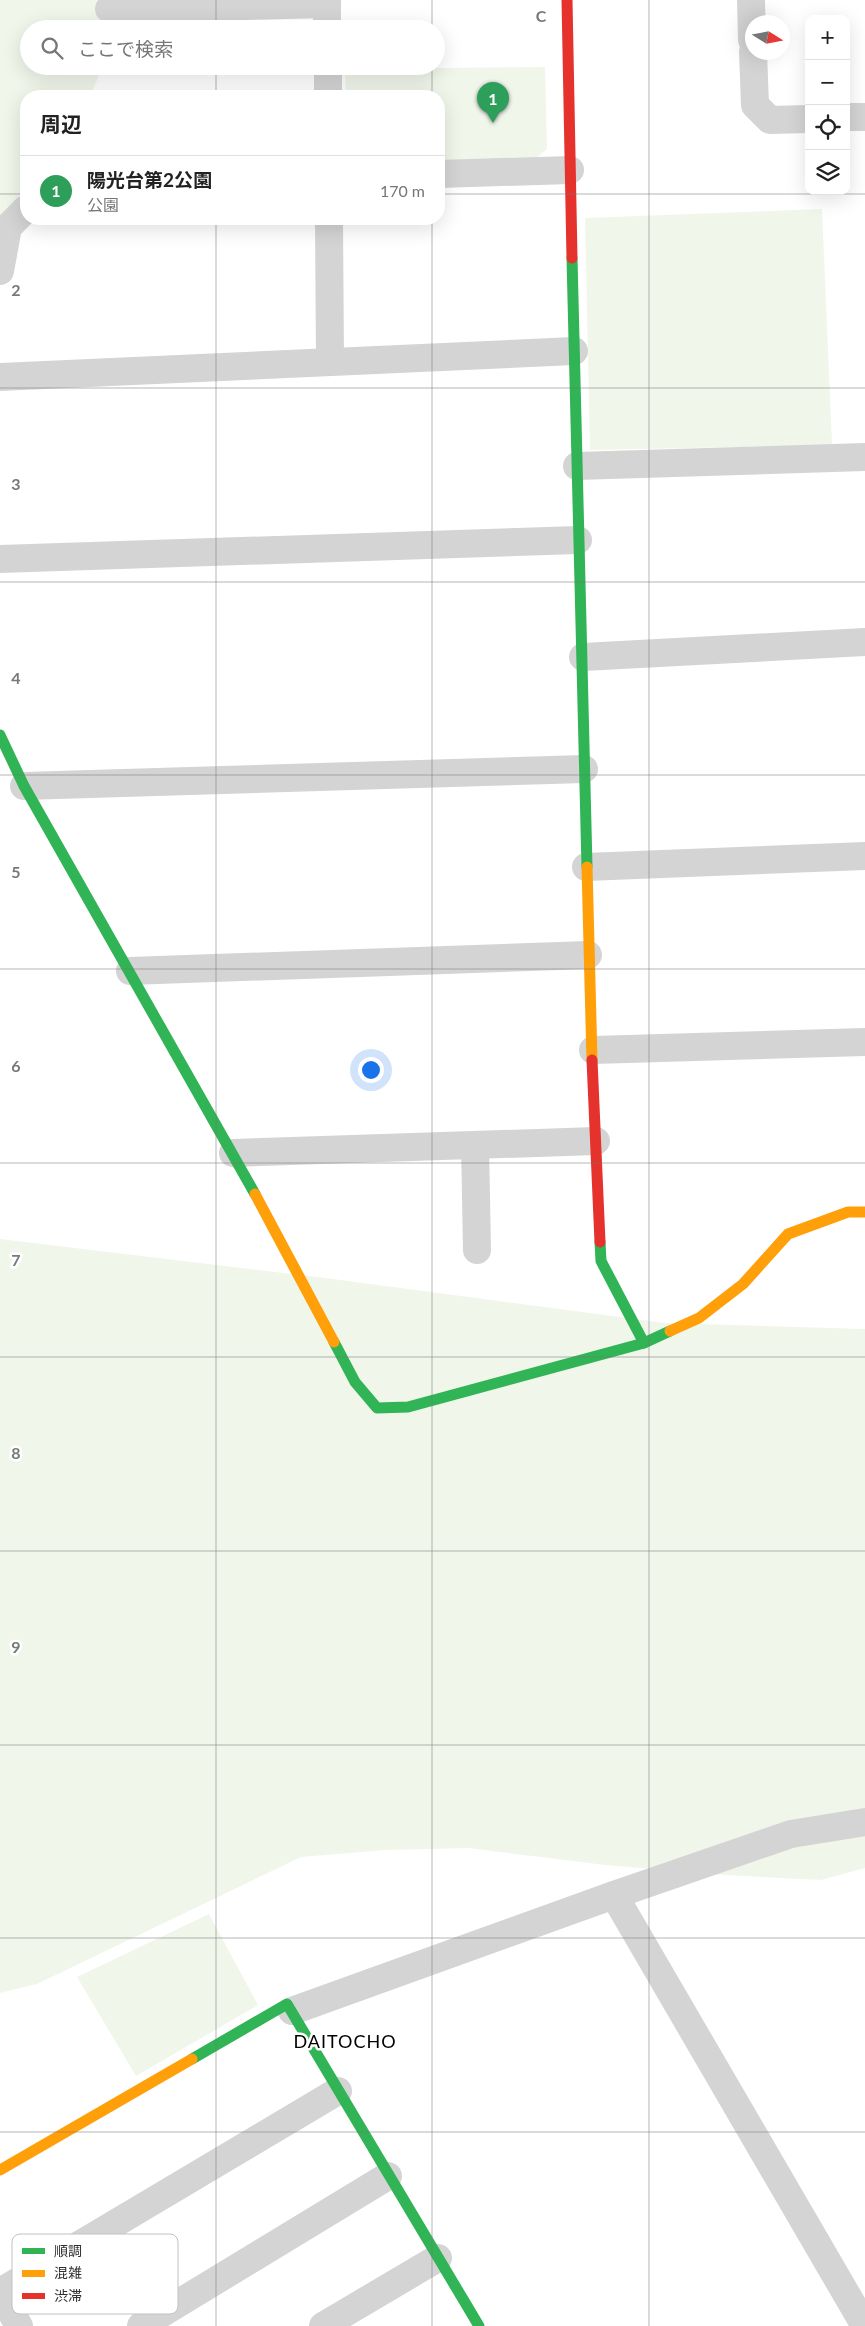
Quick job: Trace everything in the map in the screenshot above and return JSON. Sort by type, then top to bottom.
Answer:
[{"type":"street","points":[[567,0],[578,540],[583,657],[588,955],[601,1261],[644,1342]]},
{"type":"street","points":[[751,0],[751,15]]},
{"type":"street","points":[[109,9],[327,11]]},
{"type":"street","points":[[753,60],[755,106],[770,120],[805,119]]},
{"type":"street","points":[[328,75],[328,90]]},
{"type":"street","points":[[850,118],[865,117]]},
{"type":"street","points":[[445,174],[570,170]]},
{"type":"street","points":[[0,271],[8,226],[20,215]]},
{"type":"street","points":[[329,225],[330,362]]},
{"type":"street","points":[[0,377],[574,351]]},
{"type":"street","points":[[577,466],[865,456]]},
{"type":"street","points":[[0,559],[578,540]]},
{"type":"street","points":[[583,657],[865,642]]},
{"type":"street","points":[[0,735],[24,786],[233,1153],[355,1382],[377,1408],[408,1407],[644,1342],[699,1318],[743,1284],[788,1234],[848,1212],[865,1212]]},
{"type":"street","points":[[24,786],[584,769]]},
{"type":"street","points":[[586,867],[865,856]]},
{"type":"street","points":[[130,971],[588,955]]},
{"type":"street","points":[[593,1050],[865,1042]]},
{"type":"street","points":[[233,1153],[596,1141]]},
{"type":"street","points":[[475,1145],[478,1250]]},
{"type":"street","points":[[292,2011],[614,1894],[791,1834],[865,1822]]},
{"type":"street","points":[[614,1894],[865,2326]]},
{"type":"street","points":[[0,2170],[288,2004],[388,2176],[479,2326]]},
{"type":"street","points":[[98,2234],[338,2091]]},
{"type":"street","points":[[178,2304],[388,2176]]},
{"type":"street","points":[[323,2326],[438,2258]]},
{"type":"street","points":[[12,2285],[0,2292],[12,2313]]},
{"type":"street","points":[[12,2314],[19,2326]]},
{"type":"street","points":[[141,2326],[161,2314]]},
{"type":"shaded area","points":[[0,0],[126,0],[122,20],[20,20],[20,75],[99,75],[93,90],[20,90],[20,195],[0,217]]},
{"type":"shaded area","points":[[545,67],[547,149],[533,161],[445,165],[445,90],[346,90],[345,75],[445,75],[445,68]]},
{"type":"shaded area","points":[[822,209],[832,445],[590,450],[585,218]]},
{"type":"shaded area","points":[[0,1239],[325,1278],[666,1323],[865,1329],[865,1868],[821,1880],[725,1875],[605,1865],[468,1848],[385,1850],[301,1857],[37,1984],[0,1993]]},
{"type":"shaded area","points":[[209,1914],[258,2005],[136,2076],[77,1977]]},
{"type":"traffic: fast","points":[[572,258],[587,867]]},
{"type":"traffic: fast","points":[[0,735],[24,786],[255,1194]]},
{"type":"traffic: fast","points":[[600,1242],[601,1261],[644,1343]]},
{"type":"traffic: fast","points":[[334,1342],[355,1382],[377,1408],[408,1407],[644,1343],[670,1331]]},
{"type":"traffic: fast","points":[[192,2059],[287,2004],[479,2326]]},
{"type":"traffic: slow","points":[[587,867],[592,1060]]},
{"type":"traffic: slow","points":[[255,1194],[334,1342]]},
{"type":"traffic: slow","points":[[670,1331],[699,1318],[743,1284],[788,1234],[848,1212],[865,1212]]},
{"type":"traffic: slow","points":[[0,2170],[192,2059]]},
{"type":"traffic: jam","points":[[567,0],[572,258]]},
{"type":"traffic: jam","points":[[592,1060],[600,1242]]},
{"type":"place","name":"陽光台第2公園","points":[[493,123]]},
{"type":"district","name":"DAITOCHO","points":[[345,2041]]}]
